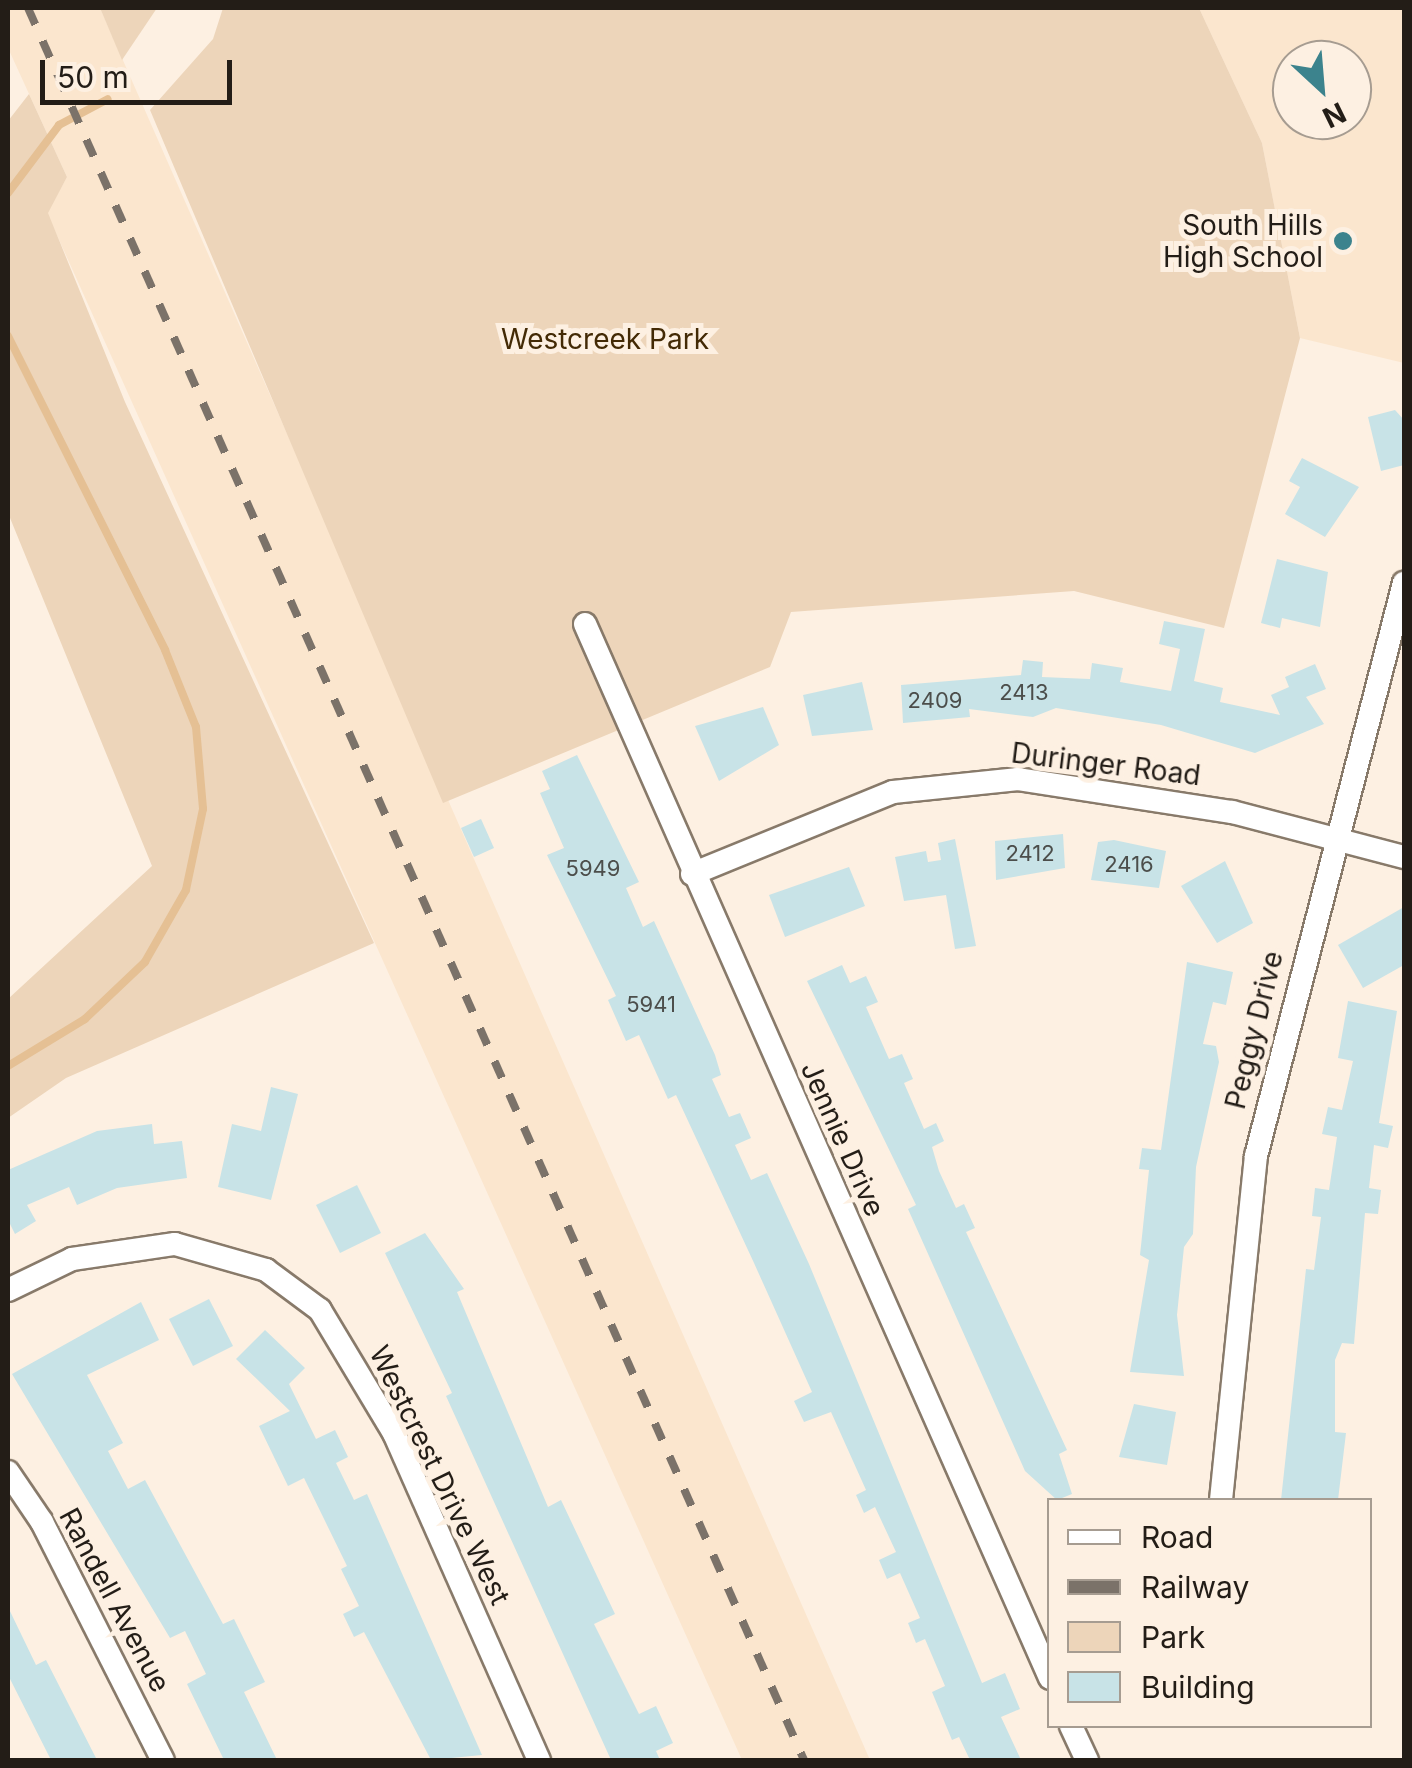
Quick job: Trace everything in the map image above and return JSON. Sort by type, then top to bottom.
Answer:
[{"type":"street","name":"Peggy Drive","points":[[1221,1498],[1256,1156],[1333,838],[1404,584]]},
{"type":"street","name":"Jennie Drive","points":[[585,624],[692,874],[1047,1671]]},
{"type":"street","name":"Duringer Road","points":[[692,874],[838,808],[942,782],[1018,779],[1137,793],[1404,857]]},
{"type":"street","name":"Westcrest Drive West","points":[[8,1290],[72,1259],[175,1244],[266,1270],[320,1310],[394,1433],[539,1760]]},
{"type":"street","name":"Randell Avenue","points":[[8,1472],[42,1522],[163,1760]]},
{"type":"street","points":[[1072,1728],[1087,1760]]},
{"type":"shaded area","points":[[8,8],[100,8],[870,1760],[742,1760],[47,213],[67,177],[8,48]]},
{"type":"shaded area","name":"South Hills High School","points":[[1199,8],[1404,8],[1404,363],[1300,338],[1262,143]]},
{"type":"green space","points":[[100,8],[157,8],[122,60]]},
{"type":"green space","name":"Westcreek Park","points":[[223,8],[1199,8],[1262,143],[1300,338],[1224,628],[1074,591],[791,612],[770,667],[443,803],[150,110],[213,39]]},
{"type":"green space","points":[[29,94],[67,177],[48,213],[125,402],[374,943],[66,1078],[8,1118],[8,999],[152,866],[8,513],[8,121]]},
{"type":"building","points":[[1395,410],[1404,420],[1404,465],[1381,471],[1368,417]]},
{"type":"building","points":[[1302,458],[1359,487],[1325,537],[1285,514],[1300,487],[1289,481]]},
{"type":"building","points":[[1277,559],[1328,572],[1320,627],[1282,618],[1280,628],[1261,623]]},
{"type":"building","points":[[1164,621],[1205,629],[1194,681],[1223,688],[1220,702],[1280,715],[1271,695],[1289,687],[1285,677],[1315,664],[1326,689],[1306,697],[1324,724],[1255,753],[1161,725],[1056,708],[1033,717],[969,709],[970,717],[903,723],[901,685],[1021,675],[1023,660],[1043,662],[1042,677],[1090,679],[1092,663],[1123,668],[1120,682],[1171,691],[1180,649],[1159,644]]},
{"type":"building","points":[[862,682],[873,730],[812,736],[803,695]]},
{"type":"building","points":[[763,707],[779,745],[719,781],[695,726]]},
{"type":"building","points":[[577,755],[639,882],[626,888],[643,927],[654,921],[715,1055],[721,1075],[712,1079],[729,1117],[740,1113],[751,1138],[735,1145],[751,1180],[767,1173],[809,1264],[982,1683],[1005,1673],[1020,1709],[1001,1717],[1021,1760],[970,1760],[959,1737],[952,1740],[932,1692],[945,1686],[925,1639],[916,1643],[908,1623],[920,1618],[900,1573],[887,1579],[879,1560],[896,1552],[875,1507],[864,1513],[856,1495],[866,1490],[831,1412],[804,1422],[794,1401],[812,1392],[676,1095],[668,1099],[639,1035],[626,1041],[608,1000],[616,996],[547,855],[564,848],[540,793],[550,789],[542,771]]},
{"type":"building","points":[[481,819],[494,848],[474,857],[461,828]]},
{"type":"building","points":[[1063,834],[1065,868],[996,880],[995,841]]},
{"type":"building","points":[[955,839],[976,946],[955,949],[946,895],[904,901],[895,857],[926,851],[928,862],[941,860],[938,843]]},
{"type":"building","points":[[1114,840],[1166,851],[1159,888],[1091,880],[1098,842]]},
{"type":"building","points":[[1225,861],[1253,923],[1217,943],[1181,886]]},
{"type":"building","points":[[849,867],[865,906],[785,937],[769,895]]},
{"type":"building","points":[[1404,907],[1404,965],[1363,988],[1338,945]]},
{"type":"building","points":[[1187,962],[1233,972],[1226,1005],[1213,1002],[1203,1044],[1216,1046],[1219,1062],[1196,1167],[1193,1234],[1184,1247],[1177,1315],[1184,1376],[1130,1372],[1149,1260],[1140,1255],[1149,1170],[1139,1169],[1142,1148],[1161,1150]]},
{"type":"building","points":[[842,965],[850,983],[866,976],[878,1002],[866,1007],[889,1059],[902,1054],[913,1079],[904,1083],[924,1129],[936,1123],[944,1141],[932,1147],[939,1171],[956,1208],[964,1204],[975,1228],[966,1232],[1067,1450],[1059,1454],[1072,1494],[1055,1498],[1025,1471],[908,1209],[916,1205],[807,981]]},
{"type":"building","points":[[1348,1001],[1397,1011],[1379,1123],[1393,1126],[1388,1148],[1374,1145],[1369,1188],[1381,1190],[1378,1214],[1365,1213],[1354,1344],[1342,1343],[1335,1360],[1335,1432],[1346,1433],[1338,1498],[1281,1498],[1306,1269],[1314,1270],[1321,1217],[1312,1216],[1315,1188],[1329,1190],[1337,1137],[1322,1134],[1328,1107],[1342,1110],[1353,1061],[1338,1058]]},
{"type":"building","points":[[271,1087],[298,1094],[271,1200],[218,1187],[232,1124],[261,1131]]},
{"type":"building","points":[[152,1124],[154,1144],[182,1141],[187,1178],[117,1188],[77,1205],[69,1187],[27,1205],[36,1221],[15,1234],[8,1220],[8,1170],[97,1131]]},
{"type":"building","points":[[357,1185],[381,1233],[340,1253],[316,1205]]},
{"type":"building","points":[[425,1233],[464,1289],[457,1292],[548,1507],[561,1500],[615,1614],[594,1624],[639,1714],[656,1706],[673,1743],[656,1751],[660,1760],[611,1760],[446,1396],[452,1393],[385,1253]]},
{"type":"building","points":[[209,1299],[233,1346],[193,1366],[169,1319]]},
{"type":"building","points":[[141,1302],[159,1340],[87,1375],[123,1443],[108,1451],[128,1489],[145,1480],[223,1624],[234,1619],[265,1682],[244,1692],[277,1760],[224,1760],[187,1684],[206,1674],[185,1631],[170,1638],[12,1374]]},
{"type":"building","points":[[265,1330],[305,1368],[289,1384],[316,1439],[335,1430],[348,1457],[336,1463],[354,1500],[367,1494],[482,1755],[431,1760],[364,1632],[354,1637],[343,1614],[359,1606],[341,1569],[347,1566],[304,1478],[288,1486],[259,1426],[290,1411],[236,1359]]},
{"type":"building","points":[[1134,1404],[1176,1412],[1167,1465],[1119,1457]]},
{"type":"building","points":[[8,1607],[36,1665],[46,1660],[97,1760],[51,1760],[8,1675]]},
{"type":"waterway","points":[[8,193],[59,125],[108,99]]},
{"type":"waterway","points":[[8,336],[165,650],[196,727],[203,809],[186,890],[145,962],[85,1019],[8,1066]]},
{"type":"railway","points":[[28,8],[804,1760]]},
{"type":"place","name":"South Hills High School","points":[[1343,241]]}]
